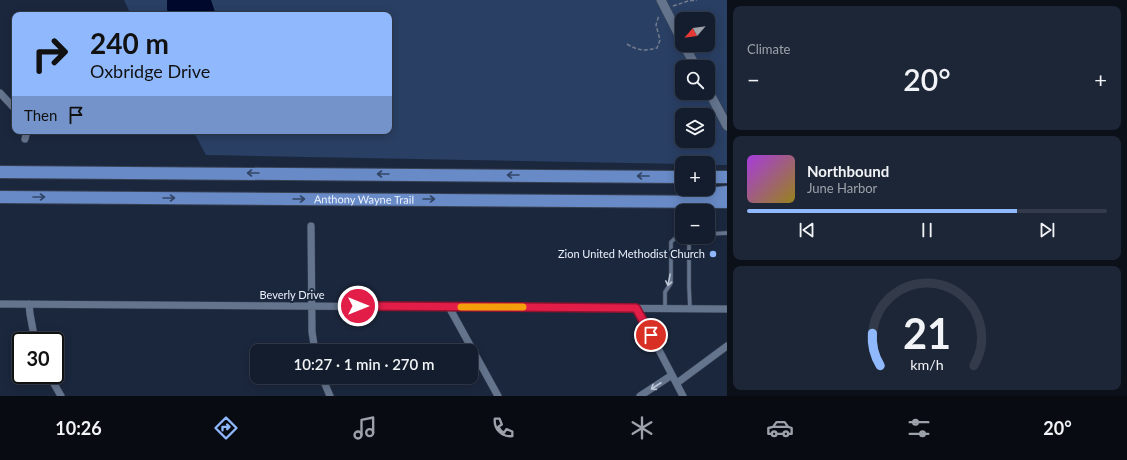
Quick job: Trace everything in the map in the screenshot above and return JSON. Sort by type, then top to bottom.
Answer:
[{"type":"highway","points":[[0,172],[675,177]]},
{"type":"highway","points":[[715,177],[727,177]]},
{"type":"highway","points":[[637,201],[727,192]]},
{"type":"highway","name":"Anthony Wayne Trail","points":[[0,197],[727,202]]},
{"type":"street","points":[[661,0],[675,28]]},
{"type":"street","points":[[0,93],[12,106]]},
{"type":"street","points":[[713,100],[727,126]]},
{"type":"street","points":[[26,139],[27,134]]},
{"type":"street","points":[[311,226],[312,332],[314,344]]},
{"type":"street","name":"Beverly Drive","points":[[0,304],[727,309]]},
{"type":"street","points":[[30,304],[33,332]]},
{"type":"street","points":[[449,307],[498,396]]},
{"type":"street","points":[[636,308],[677,383],[681,395]]},
{"type":"street","points":[[677,383],[727,346]]},
{"type":"street","points":[[640,396],[672,375]]},
{"type":"street","points":[[54,384],[61,396]]},
{"type":"street","points":[[325,384],[330,396]]},
{"type":"lane","points":[[715,234],[727,233]]},
{"type":"lane","points":[[665,308],[665,292],[671,283],[671,242],[675,238]]},
{"type":"lane","points":[[689,244],[690,309]]},
{"type":"path","points":[[628,44],[635,49],[648,50],[657,48],[660,40],[656,25],[659,13],[665,9],[688,1],[697,0]]},
{"type":"shaded area","points":[[124,0],[727,0],[727,165],[715,165],[715,156],[675,156],[675,164],[206,155],[195,134],[392,134],[392,12],[130,12]]},
{"type":"shaded area","points":[[167,0],[211,0],[215,12],[169,12],[167,10]]},
{"type":"slow traffic","points":[[461,307],[523,307]]},
{"type":"place","name":"Zion United Methodist Church","points":[[713,254]]},
{"type":"route","points":[[358,306],[636,308],[651,335]]}]
